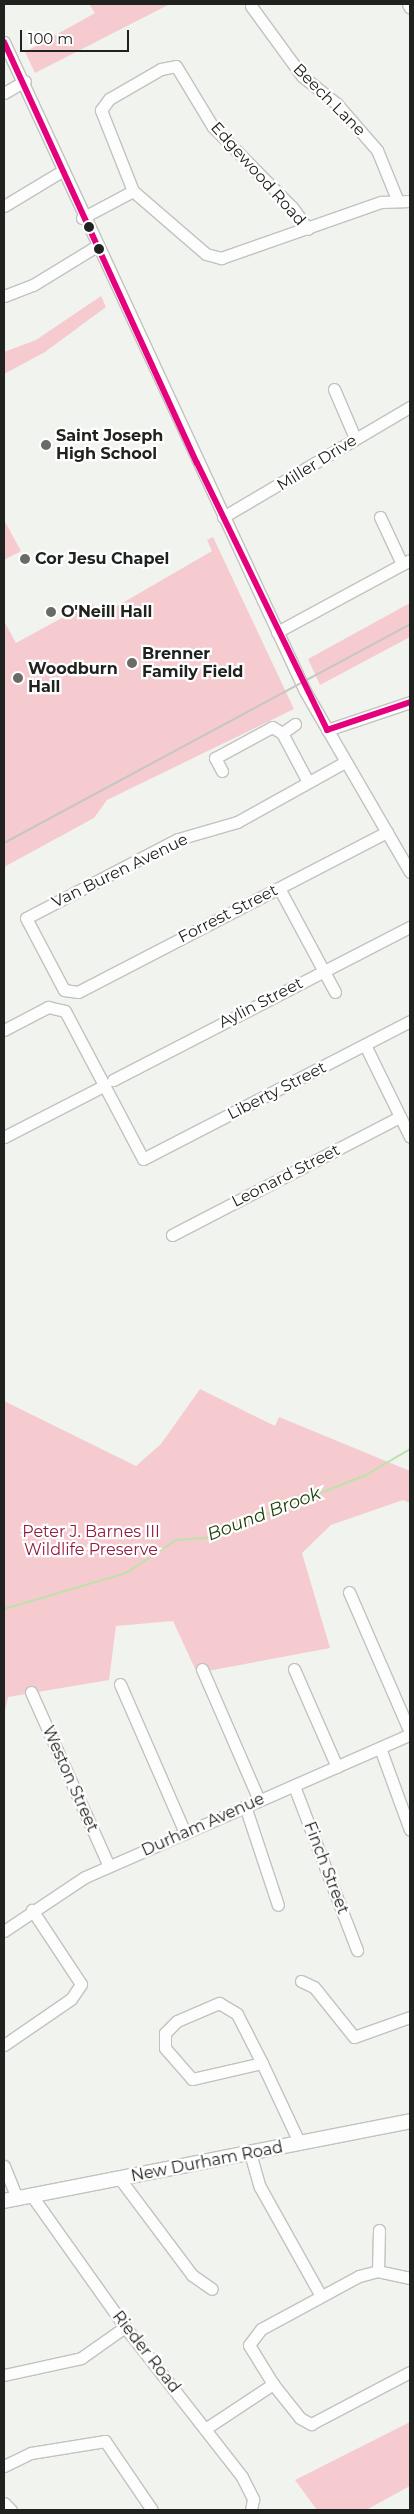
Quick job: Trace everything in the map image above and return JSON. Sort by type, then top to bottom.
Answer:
[{"type":"main road","name":"New Durham Road","points":[[10,2200],[410,2121]]},
{"type":"street","points":[[408,4],[410,8]]},
{"type":"street","name":"Beech Lane","points":[[251,6],[302,76],[337,104],[377,150],[397,200]]},
{"type":"street","points":[[4,42],[25,82],[95,247],[277,632],[327,730],[410,872]]},
{"type":"street","name":"Edgewood Road","points":[[133,191],[101,110],[109,99],[161,69],[176,66],[213,128],[292,207],[308,229]]},
{"type":"street","points":[[4,94],[25,82]]},
{"type":"street","points":[[4,206],[62,171]]},
{"type":"street","points":[[82,218],[133,191],[214,258],[231,256],[397,200],[410,201]]},
{"type":"street","points":[[4,296],[34,285],[95,247]]},
{"type":"street","points":[[334,389],[355,438]]},
{"type":"street","name":"Miller Drive","points":[[223,518],[355,438],[410,408]]},
{"type":"street","points":[[277,632],[406,562],[380,517]]},
{"type":"street","points":[[327,730],[410,702]]},
{"type":"street","points":[[282,733],[295,724]]},
{"type":"street","points":[[222,771],[215,758],[272,727],[282,733],[308,782]]},
{"type":"street","name":"Van Buren Avenue","points":[[68,992],[26,918],[178,839],[237,822],[345,762]]},
{"type":"street","name":"Forrest Street","points":[[68,992],[85,988],[387,832]]},
{"type":"street","points":[[279,888],[335,992]]},
{"type":"street","name":"Aylin Street","points":[[4,1138],[410,926]]},
{"type":"street","points":[[4,1030],[48,1007],[60,1007],[69,1016],[109,1083]]},
{"type":"street","name":"Liberty Street","points":[[109,1083],[143,1159],[410,1021]]},
{"type":"street","points":[[365,1045],[410,1136]]},
{"type":"street","name":"Leonard Street","points":[[172,1234],[400,1117]]},
{"type":"street","points":[[349,1592],[410,1733]]},
{"type":"street","points":[[202,1669],[259,1800]]},
{"type":"street","points":[[294,1669],[337,1767]]},
{"type":"street","points":[[120,1684],[184,1833]]},
{"type":"street","name":"Weston Street","points":[[32,1692],[109,1866]]},
{"type":"street","name":"Durham Avenue","points":[[4,1931],[66,1886],[380,1748],[410,1733]]},
{"type":"street","points":[[380,1748],[410,1830]]},
{"type":"street","name":"Finch Street","points":[[294,1786],[357,1950]]},
{"type":"street","points":[[245,1806],[278,1905]]},
{"type":"street","points":[[4,2045],[71,2000],[81,1984],[32,1910]]},
{"type":"street","points":[[301,1981],[314,1987],[354,2037],[410,2017]]},
{"type":"street","points":[[262,2063],[192,2079],[165,2048],[165,2033],[177,2021],[223,2004],[238,2014],[262,2063],[300,2144]]},
{"type":"street","points":[[250,2153],[260,2187],[321,2296]]},
{"type":"street","points":[[4,2166],[10,2200]]},
{"type":"street","points":[[120,2179],[192,2275],[212,2289]]},
{"type":"street","name":"Rieder Road","points":[[32,2196],[125,2327],[205,2428],[251,2493],[251,2510]]},
{"type":"street","points":[[378,2271],[380,2230]]},
{"type":"street","points":[[410,2278],[378,2271],[321,2296],[252,2336],[251,2354],[300,2418],[311,2424],[410,2372]]},
{"type":"street","points":[[4,2375],[81,2358],[125,2327]]},
{"type":"street","points":[[205,2428],[273,2384]]},
{"type":"street","points":[[4,2466],[31,2453],[105,2441],[152,2510]]},
{"type":"street","points":[[4,2502],[11,2510]]},
{"type":"green space","points":[[89,4],[170,4],[35,73],[25,52],[95,13]]},
{"type":"green space","points":[[101,296],[106,307],[45,352],[4,374],[4,352],[36,340]]},
{"type":"green space","points":[[4,520],[21,551],[4,560]]},
{"type":"green space","points":[[213,537],[294,709],[107,800],[94,818],[4,867],[4,621],[16,643],[91,602],[100,616],[212,551],[207,540]]},
{"type":"green space","points":[[410,603],[410,637],[320,685],[308,659]]},
{"type":"green space","name":"Peter J. Barnes III Wildlife Preserve","points":[[200,1389],[275,1426],[279,1417],[410,1471],[410,1503],[403,1500],[331,1525],[302,1553],[330,1648],[197,1673],[173,1621],[116,1626],[109,1680],[8,1697],[4,1715],[4,1401],[136,1466],[161,1444]]},
{"type":"green space","points":[[410,2422],[410,2486],[366,2510],[317,2510],[295,2480]]},
{"type":"waterway","name":"Bound Brook","points":[[4,1609],[126,1573],[176,1540],[206,1538],[366,1475],[410,1449]]},
{"type":"railway","points":[[4,843],[410,624]]},
{"type":"transit line","points":[[4,42],[197,463],[327,730],[410,702]]},
{"type":"place","name":"Saint Joseph High School","points":[[46,445]]},
{"type":"place","name":"Cor Jesu Chapel","points":[[25,559]]},
{"type":"place","name":"O'Neill Hall","points":[[51,612]]},
{"type":"place","name":"Brenner Family Field","points":[[132,663]]},
{"type":"place","name":"Woodburn Hall","points":[[18,678]]}]
